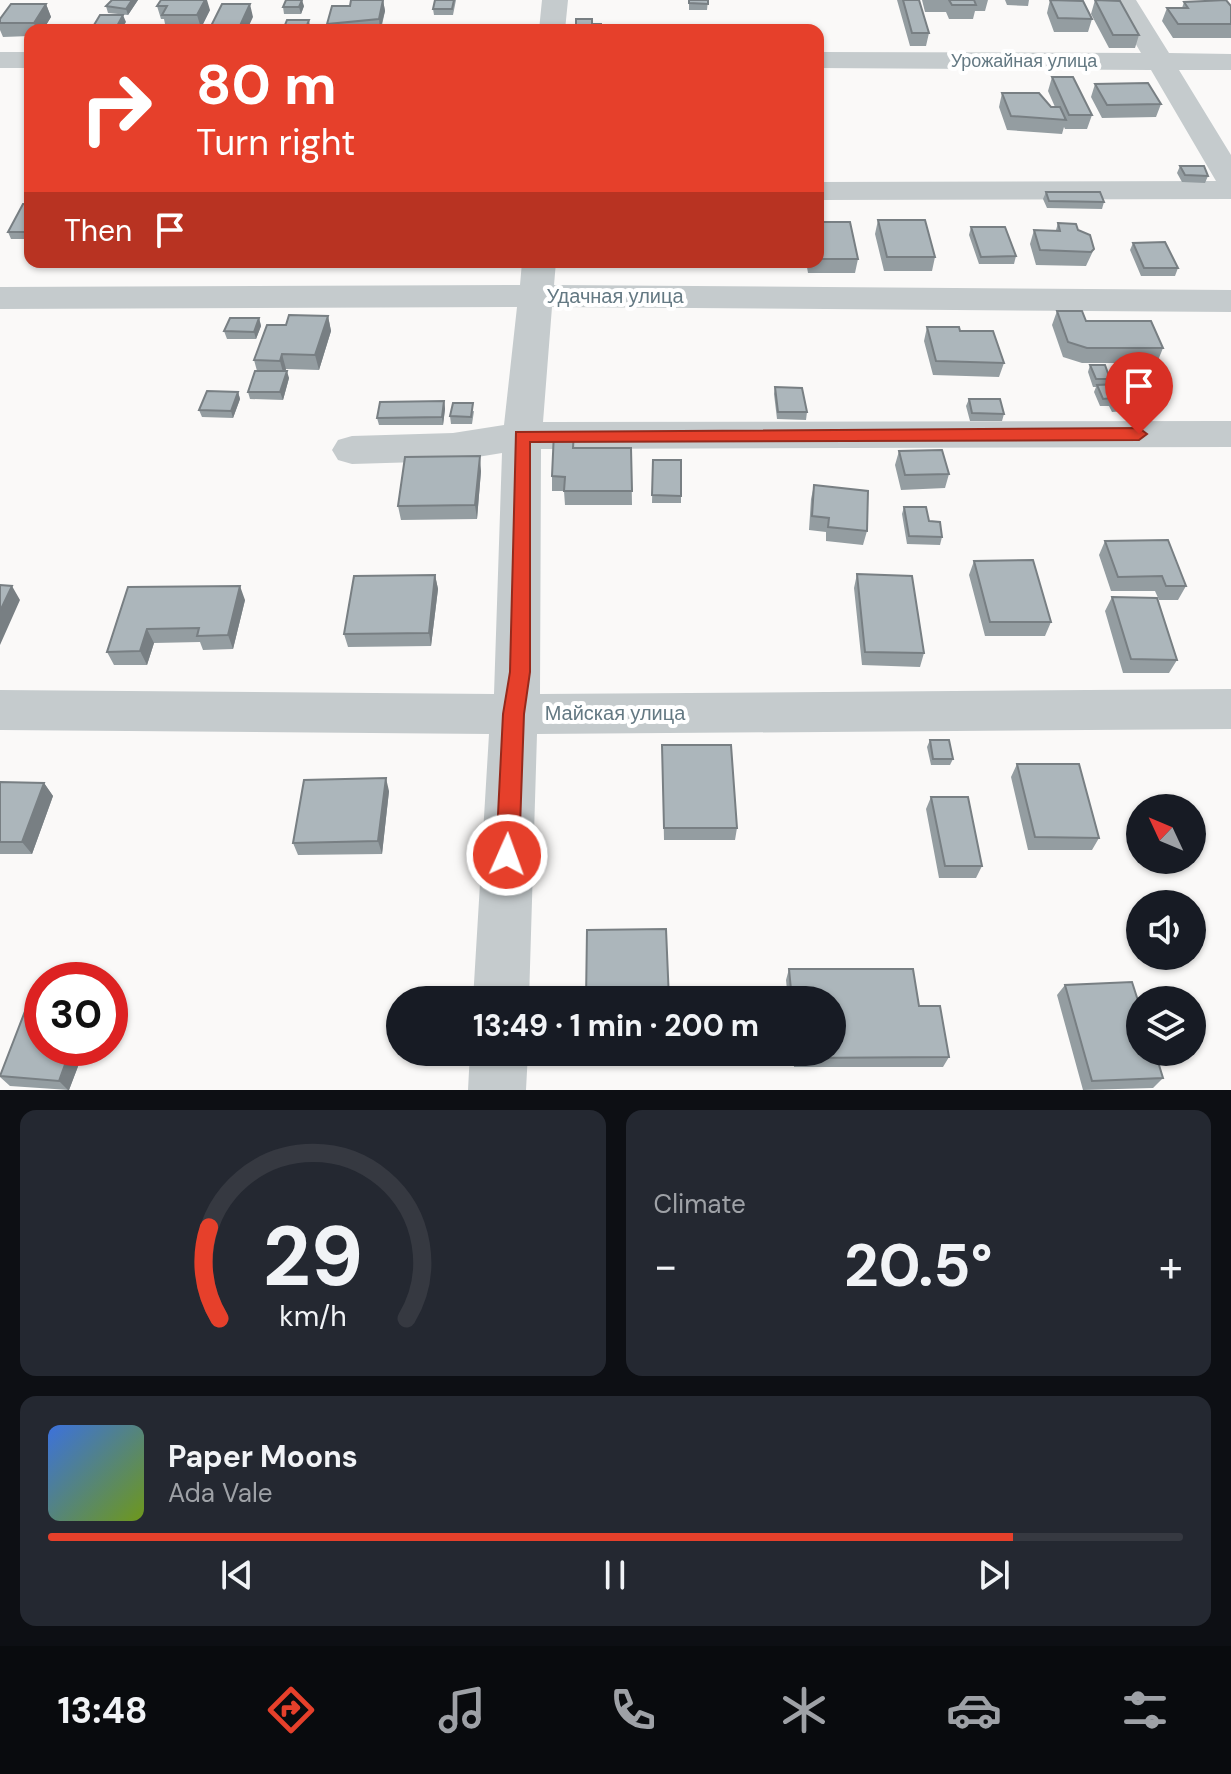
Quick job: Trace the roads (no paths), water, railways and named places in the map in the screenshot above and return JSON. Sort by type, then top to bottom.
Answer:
[{"type":"street","points":[[553,24],[555,0]]},
{"type":"street","points":[[1123,0],[1231,180]]},
{"type":"street","points":[[0,60],[24,60]]},
{"type":"street","name":"Урожайная улица","points":[[824,60],[1231,62]]},
{"type":"street","points":[[824,191],[1231,190]]},
{"type":"street","points":[[502,986],[514,714],[520,672],[522,436],[537,279]]},
{"type":"street","name":"Удачная улица","points":[[0,298],[537,279],[1231,301]]},
{"type":"street","points":[[352,450],[453,447],[522,436],[1231,434]]},
{"type":"street","name":"Майская улица","points":[[0,710],[514,714],[1231,709]]},
{"type":"street","points":[[497,1090],[498,1066]]}]
